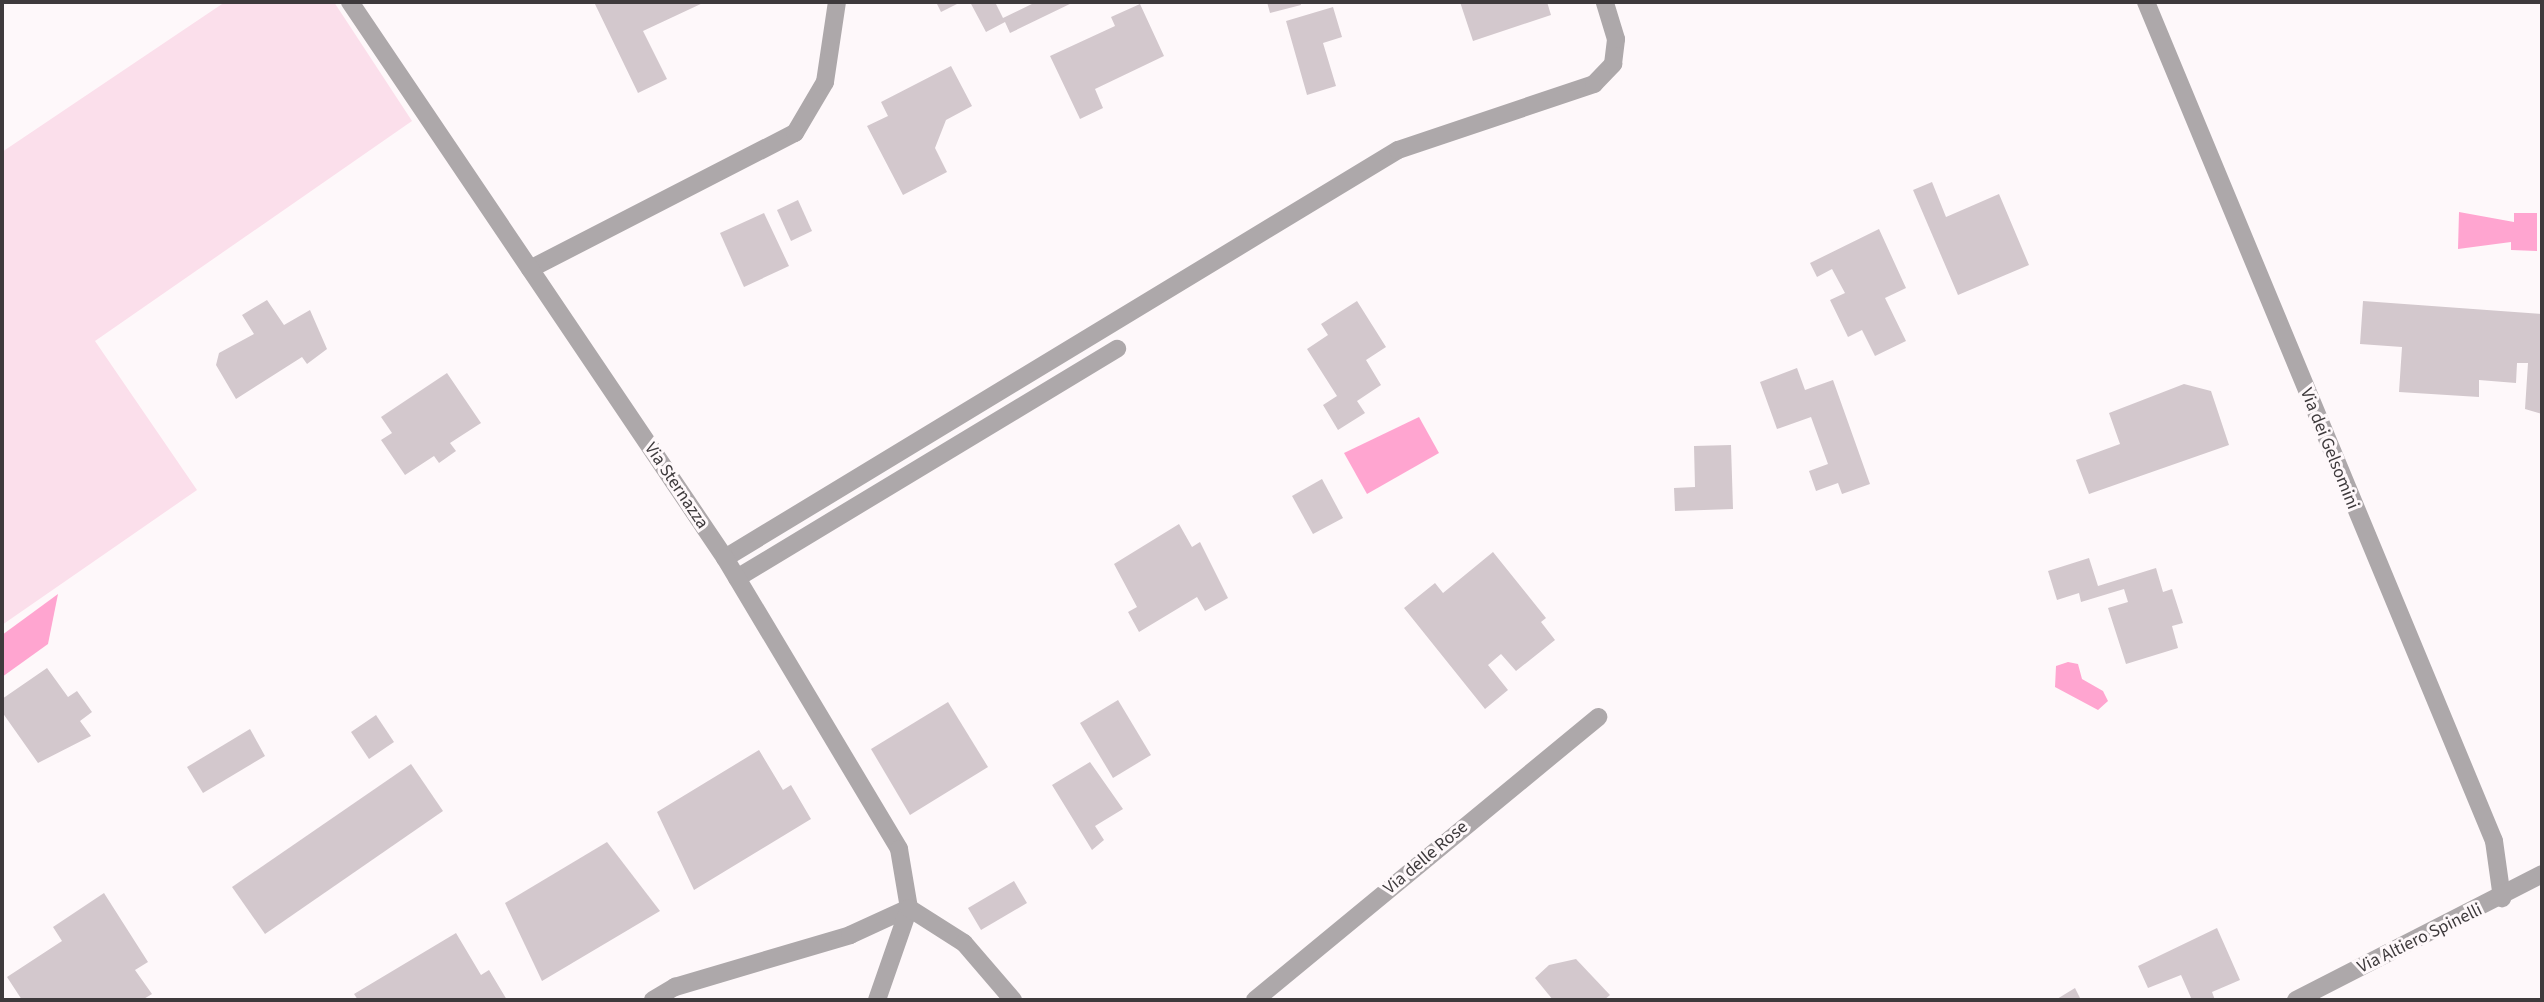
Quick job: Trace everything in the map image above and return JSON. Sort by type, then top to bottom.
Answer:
[{"type":"street","name":"Via Sternazza","points":[[350,2],[725,558],[899,849],[909,908],[877,1000]]},
{"type":"street","points":[[530,269],[795,133],[825,82],[837,2]]},
{"type":"street","points":[[725,558],[1398,150],[1594,84],[1613,64],[1616,39],[1605,2]]},
{"type":"street","name":"Via dei Gelsomini","points":[[2146,2],[2494,841],[2502,898]]},
{"type":"street","points":[[737,578],[1117,349]]},
{"type":"street","name":"Via delle Rose","points":[[1255,1000],[1598,717]]},
{"type":"street","name":"Via Altiero Spinelli","points":[[2296,1000],[2502,898],[2542,874]]},
{"type":"street","points":[[653,1000],[675,987],[850,935],[909,908],[964,943],[1013,1000]]},
{"type":"shaded area","points":[[225,2],[334,2],[412,121],[95,341],[197,490],[2,625],[2,152]]},
{"type":"shaded area","points":[[2459,212],[2514,222],[2514,213],[2537,213],[2537,251],[2511,250],[2511,242],[2458,249]]},
{"type":"shaded area","points":[[1419,417],[1439,453],[1367,494],[1344,453]]},
{"type":"shaded area","points":[[58,594],[48,644],[2,677],[2,635]]},
{"type":"shaded area","points":[[2068,662],[2078,664],[2082,679],[2103,691],[2108,701],[2098,710],[2055,687],[2056,666]]},
{"type":"building","points":[[594,2],[705,2],[643,31],[667,79],[638,93]]},
{"type":"building","points":[[936,2],[961,2],[941,12]]},
{"type":"building","points":[[970,2],[995,2],[1003,18],[1036,2],[1074,2],[1010,33],[1005,22],[986,32]]},
{"type":"building","points":[[1267,2],[1300,2],[1301,5],[1270,13]]},
{"type":"building","points":[[1460,2],[1547,2],[1551,15],[1473,41]]},
{"type":"building","points":[[1140,4],[1164,56],[1095,89],[1103,108],[1080,119],[1050,56],[1115,26],[1111,17]]},
{"type":"building","points":[[1333,7],[1342,37],[1323,43],[1336,86],[1307,95],[1286,21]]},
{"type":"building","points":[[951,66],[972,106],[946,120],[935,148],[947,172],[903,195],[867,126],[888,116],[881,102]]},
{"type":"building","points":[[1932,182],[1946,217],[1999,194],[2029,265],[1958,295],[1913,190]]},
{"type":"building","points":[[798,200],[812,231],[791,241],[777,210]]},
{"type":"building","points":[[764,213],[789,266],[744,287],[720,233]]},
{"type":"building","points":[[1879,229],[1906,288],[1885,298],[1906,341],[1875,356],[1862,330],[1848,337],[1830,300],[1845,293],[1832,269],[1817,277],[1810,263]]},
{"type":"building","points":[[267,300],[284,325],[310,310],[327,349],[307,364],[302,357],[236,399],[216,365],[219,353],[254,334],[242,315]]},
{"type":"building","points":[[1357,301],[1386,347],[1366,360],[1381,385],[1357,401],[1365,413],[1338,430],[1323,405],[1337,396],[1307,349],[1328,335],[1321,324]]},
{"type":"building","points":[[2363,301],[2542,314],[2542,414],[2525,409],[2528,363],[2517,363],[2516,383],[2479,380],[2479,397],[2399,392],[2402,347],[2360,344]]},
{"type":"building","points":[[1797,368],[1805,390],[1833,380],[1870,484],[1842,494],[1838,483],[1816,491],[1809,471],[1828,464],[1811,417],[1777,429],[1760,382]]},
{"type":"building","points":[[447,373],[481,423],[450,443],[456,451],[439,463],[434,456],[405,475],[381,440],[392,433],[381,417]]},
{"type":"building","points":[[2184,384],[2211,391],[2229,445],[2089,494],[2076,460],[2120,444],[2109,413]]},
{"type":"building","points":[[1731,445],[1733,509],[1675,511],[1674,488],[1695,487],[1694,446]]},
{"type":"building","points":[[1322,479],[1343,518],[1313,534],[1292,496]]},
{"type":"building","points":[[1179,524],[1192,547],[1200,542],[1228,598],[1205,611],[1197,597],[1139,632],[1128,612],[1137,607],[1114,564]]},
{"type":"building","points":[[1493,552],[1546,618],[1541,622],[1555,640],[1516,671],[1501,654],[1488,665],[1508,690],[1485,709],[1404,608],[1435,583],[1443,593]]},
{"type":"building","points":[[2089,558],[2098,586],[2156,568],[2163,592],[2172,589],[2183,623],[2172,626],[2178,648],[2126,664],[2108,608],[2128,602],[2124,589],[2081,602],[2079,593],[2057,600],[2048,571]]},
{"type":"building","points":[[47,668],[68,697],[77,691],[92,712],[80,721],[91,736],[38,763],[2,712],[2,699]]},
{"type":"building","points":[[1118,700],[1151,755],[1113,778],[1080,723]]},
{"type":"building","points":[[948,702],[988,767],[910,815],[871,749]]},
{"type":"building","points":[[376,715],[394,742],[369,759],[351,732]]},
{"type":"building","points":[[250,729],[265,756],[203,793],[187,767]]},
{"type":"building","points":[[759,750],[783,790],[791,785],[811,819],[694,890],[657,812]]},
{"type":"building","points":[[1090,762],[1123,809],[1095,826],[1104,840],[1092,850],[1052,785]]},
{"type":"building","points":[[411,764],[443,811],[265,934],[232,887]]},
{"type":"building","points":[[607,842],[660,911],[542,981],[505,903]]},
{"type":"building","points":[[1014,881],[1027,903],[981,930],[968,908]]},
{"type":"building","points":[[104,893],[148,962],[135,970],[152,994],[142,1000],[22,1000],[7,977],[62,941],[53,927]]},
{"type":"building","points":[[2217,928],[2240,980],[2212,992],[2215,1000],[2192,1000],[2181,975],[2148,988],[2138,966]]},
{"type":"building","points":[[456,933],[481,975],[489,970],[507,1000],[358,1000],[354,994]]},
{"type":"building","points":[[1576,959],[1610,995],[1604,1000],[1553,1000],[1535,978],[1549,965]]},
{"type":"building","points":[[2075,988],[2081,1000],[2057,999]]}]
